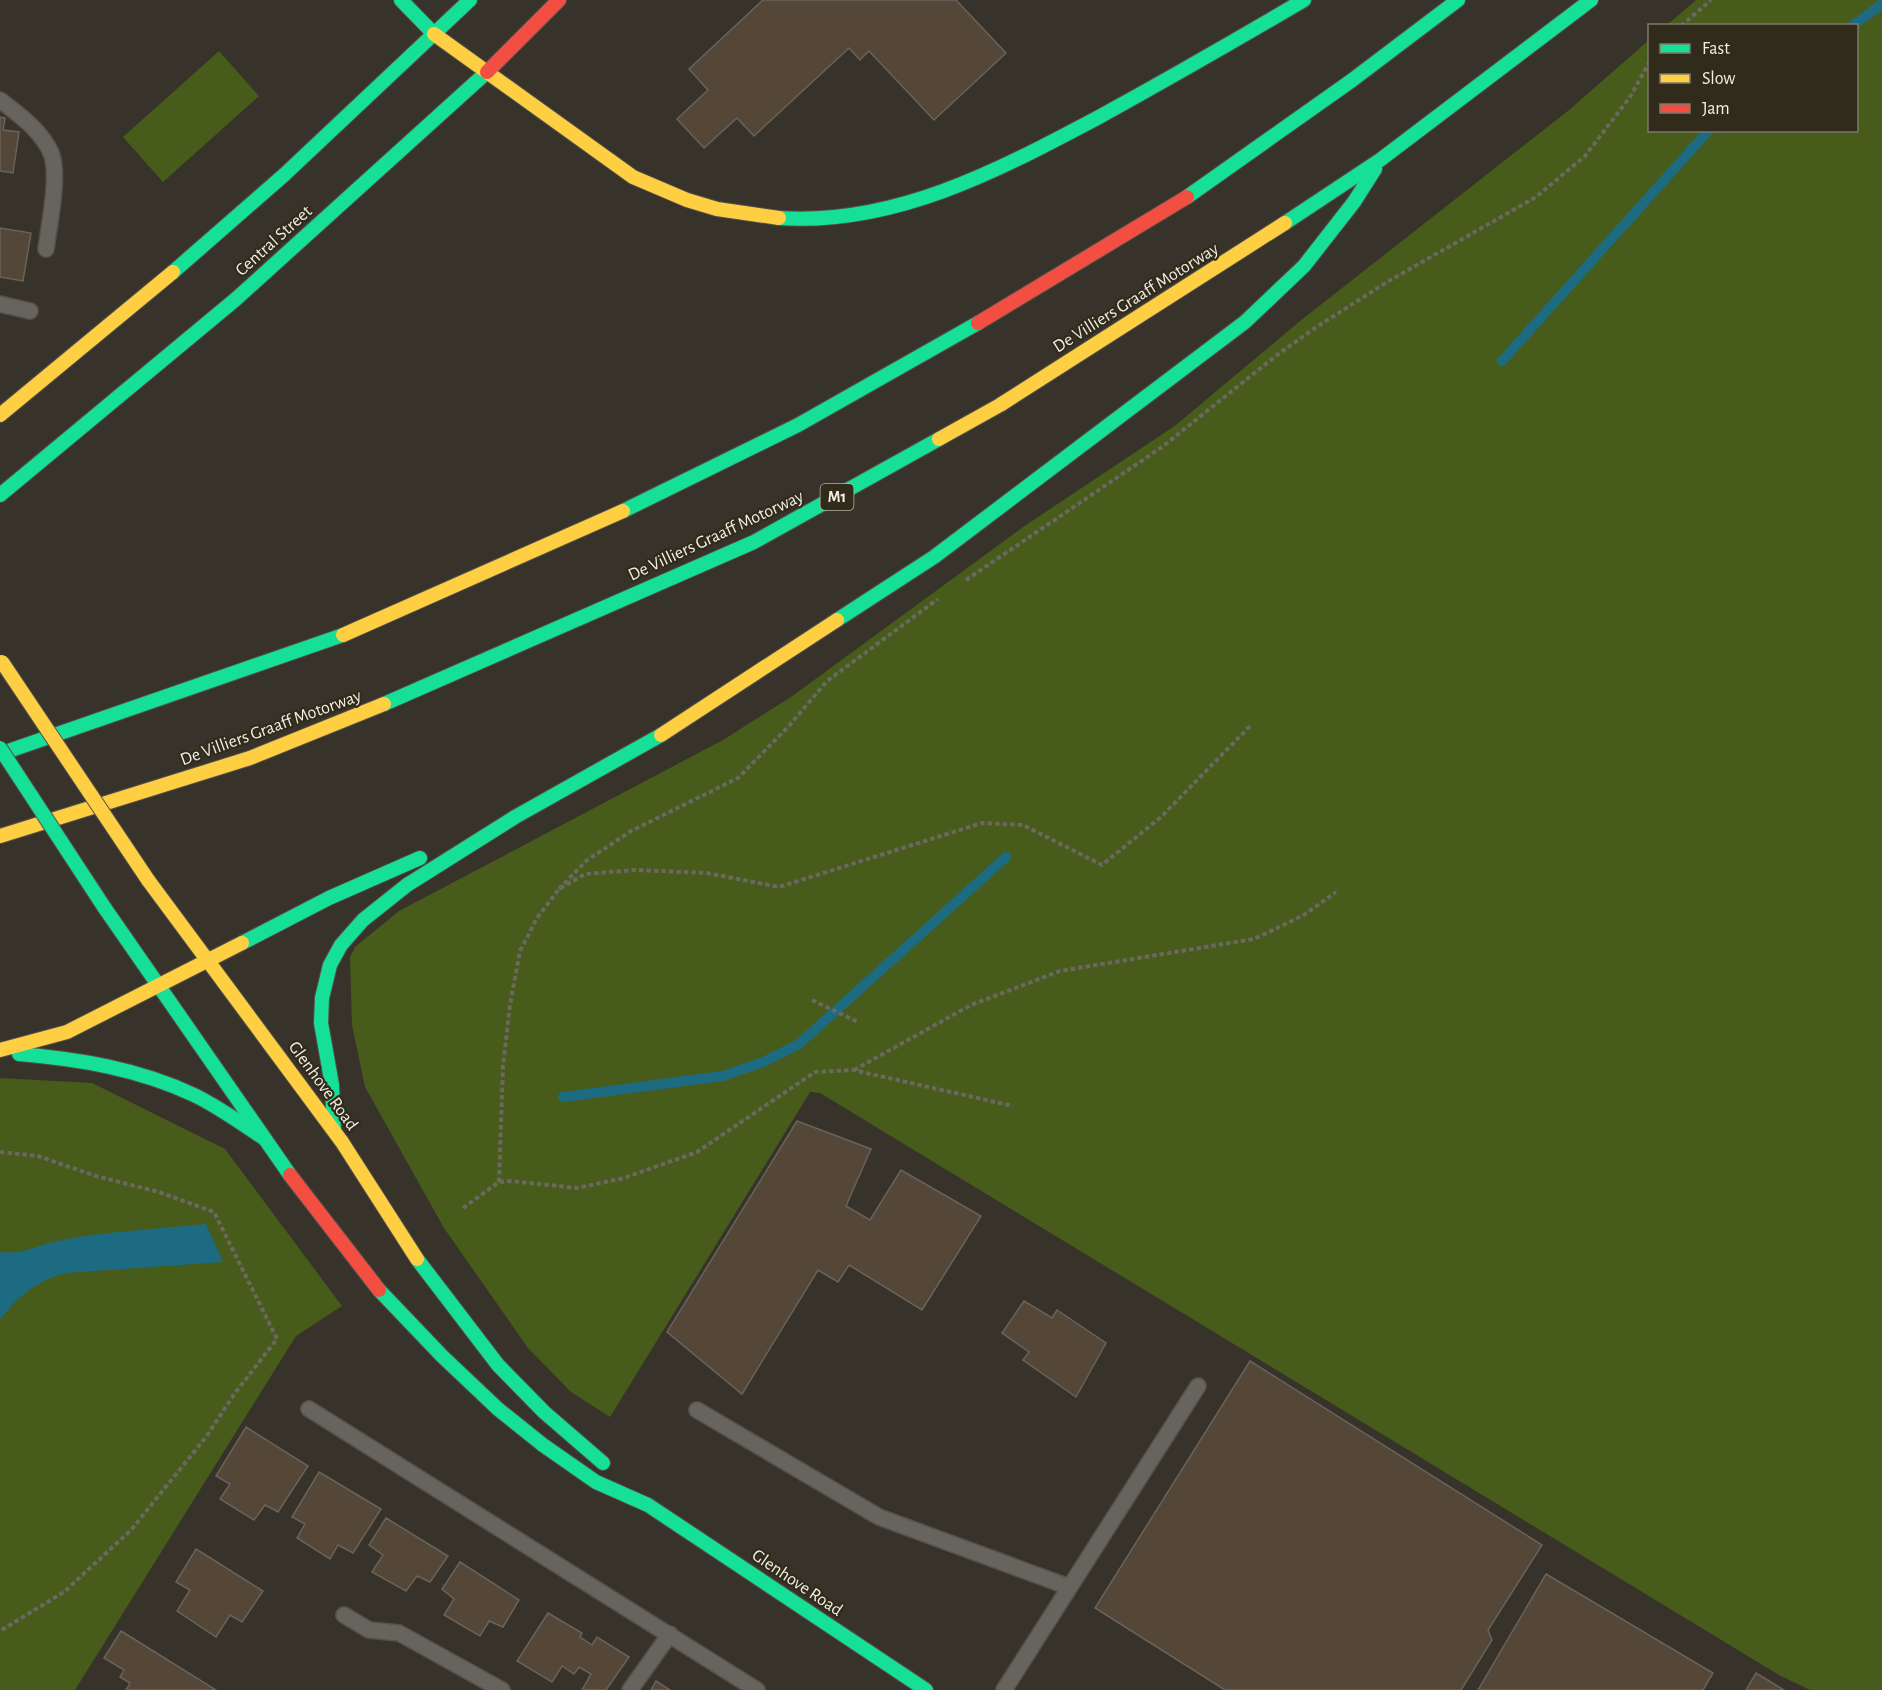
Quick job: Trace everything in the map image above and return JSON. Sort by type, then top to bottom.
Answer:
[{"type":"main road","points":[[401,0],[434,34],[633,178],[688,200],[724,210],[789,219],[856,214],[924,198],[1021,156],[1137,98],[1304,0]]},
{"type":"main road","points":[[0,415],[45,374],[169,276],[331,133],[470,0]]},
{"type":"main road","name":"Central Street","points":[[0,495],[236,298],[486,73],[559,0]]},
{"type":"main road","points":[[0,754],[331,641],[646,501],[798,425],[1029,294],[1178,203],[1351,81],[1458,0]]},
{"type":"main road","name":"De Villiers Graaff Motorway","points":[[0,836],[250,758],[376,708],[754,542],[1000,405],[1202,278],[1380,160],[1591,0]]},
{"type":"main road","points":[[338,1136],[321,1023],[322,998],[330,965],[341,945],[363,920],[393,894],[515,817],[635,752],[934,557],[1245,322],[1304,266],[1354,202],[1380,160]]},
{"type":"main road","name":"Glenhove Road","points":[[1,661],[148,880],[209,959],[338,1136],[417,1259],[462,1321],[510,1378],[552,1420],[648,1505],[926,1690]]},
{"type":"main road","name":"Glenhove Road","points":[[0,748],[157,985],[290,1175],[379,1290],[442,1356],[498,1409],[596,1482],[648,1505]]},
{"type":"main road","points":[[0,1052],[67,1032],[329,898],[515,817]]},
{"type":"main road","points":[[0,1052],[55,1057],[112,1066],[194,1095],[266,1139]]},
{"type":"lane","points":[[0,100],[26,121],[52,154],[53,177],[46,249]]},
{"type":"lane","points":[[0,304],[30,311]]},
{"type":"lane","points":[[1004,1690],[1198,1386]]},
{"type":"lane","points":[[309,1409],[757,1690]]},
{"type":"lane","points":[[697,1410],[879,1517],[1069,1587]]},
{"type":"lane","points":[[344,1615],[363,1628],[399,1633],[502,1690]]},
{"type":"lane","points":[[630,1690],[670,1634]]},
{"type":"path","points":[[1683,24],[1711,0]]},
{"type":"path","points":[[964,581],[1162,447],[1315,328],[1387,282],[1536,198],[1585,156],[1630,97],[1648,65]]},
{"type":"path","points":[[499,1182],[503,1066],[510,1005],[520,951],[537,918],[559,889],[586,861],[631,831],[738,778],[788,727],[827,681],[940,597]]},
{"type":"path","points":[[559,889],[585,874],[636,870],[707,873],[779,887],[982,823],[1023,825],[1102,864],[1161,817],[1251,725]]},
{"type":"path","points":[[853,1070],[971,1005],[1000,993],[1060,971],[1254,939],[1304,915],[1336,892]]},
{"type":"path","points":[[812,1000],[858,1022]]},
{"type":"path","points":[[463,1208],[499,1182],[512,1181],[577,1188],[624,1178],[697,1152],[815,1072],[853,1070],[1013,1106]]},
{"type":"path","points":[[0,1152],[38,1156],[96,1176],[159,1192],[214,1212],[277,1339],[175,1478],[131,1530],[64,1592],[0,1631]]},
{"type":"green space","points":[[1696,0],[1882,0],[1882,1690],[1810,1690],[1779,1675],[820,1093],[810,1092],[610,1417],[571,1392],[528,1348],[444,1228],[365,1087],[352,1025],[350,957],[355,947],[399,911],[723,740],[791,697],[1023,527],[1176,425],[1300,321],[1569,110],[1648,41],[1648,132],[1858,132],[1858,24],[1668,24]]},
{"type":"green space","points":[[219,51],[259,96],[163,182],[123,137]]},
{"type":"green space","points":[[0,1078],[92,1083],[225,1149],[342,1306],[296,1336],[75,1690],[0,1690]]},
{"type":"water","points":[[206,1224],[223,1262],[65,1273],[36,1285],[0,1320],[0,1252],[23,1251],[58,1241],[94,1235]]},
{"type":"building","points":[[763,0],[956,0],[1006,53],[934,120],[869,51],[860,60],[849,48],[754,136],[737,118],[704,148],[677,119],[708,90],[689,69]]},
{"type":"building","points":[[0,117],[5,118],[3,130],[19,132],[13,173],[0,171]]},
{"type":"building","points":[[0,228],[31,233],[23,281],[0,277]]},
{"type":"building","points":[[797,1121],[871,1149],[846,1206],[870,1220],[901,1170],[981,1216],[922,1310],[849,1265],[838,1282],[818,1270],[742,1394],[667,1332]]},
{"type":"building","points":[[1024,1301],[1052,1318],[1057,1310],[1106,1343],[1076,1397],[1023,1360],[1029,1352],[1002,1333]]},
{"type":"building","points":[[1250,1361],[1542,1545],[1488,1630],[1492,1640],[1461,1690],[1225,1690],[1095,1608]]},
{"type":"building","points":[[246,1427],[308,1466],[278,1512],[265,1505],[254,1520],[220,1499],[230,1484],[216,1476]]},
{"type":"building","points":[[319,1472],[381,1509],[353,1553],[338,1545],[330,1559],[297,1538],[305,1524],[292,1517]]},
{"type":"building","points":[[386,1518],[448,1556],[430,1582],[417,1576],[406,1591],[372,1572],[383,1555],[369,1545]]},
{"type":"building","points":[[196,1549],[263,1591],[242,1622],[230,1615],[216,1637],[177,1611],[190,1590],[176,1582]]},
{"type":"building","points":[[460,1562],[519,1600],[503,1627],[489,1621],[480,1636],[444,1615],[454,1599],[442,1589]]},
{"type":"building","points":[[1546,1574],[1713,1673],[1703,1690],[1478,1690]]},
{"type":"building","points":[[548,1613],[582,1633],[580,1637],[592,1645],[597,1637],[629,1657],[606,1690],[582,1690],[591,1674],[579,1667],[574,1674],[562,1666],[552,1682],[517,1661]]},
{"type":"building","points":[[121,1631],[216,1690],[126,1690],[130,1683],[120,1677],[124,1670],[104,1658]]},
{"type":"building","points":[[1756,1673],[1784,1690],[1746,1690]]},
{"type":"building","points":[[656,1681],[670,1690],[651,1690]]},
{"type":"waterway","points":[[1855,24],[1882,4]]},
{"type":"waterway","points":[[1502,361],[1707,132]]},
{"type":"waterway","points":[[563,1097],[723,1076],[763,1062],[799,1044],[1006,857]]},
{"type":"traffic: fast","points":[[401,0],[434,34]]},
{"type":"traffic: fast","points":[[173,272],[284,175],[470,0]]},
{"type":"traffic: fast","points":[[779,218],[822,218],[864,213],[905,204],[984,174],[1099,117],[1304,0]]},
{"type":"traffic: fast","points":[[1187,197],[1351,81],[1458,0]]},
{"type":"traffic: fast","points":[[1285,223],[1380,160],[1591,0]]},
{"type":"traffic: fast","points":[[0,495],[236,299],[487,72]]},
{"type":"traffic: fast","points":[[837,620],[934,557],[1245,322],[1304,266],[1354,202],[1375,169]]},
{"type":"traffic: fast","points":[[623,511],[798,425],[978,323]]},
{"type":"traffic: fast","points":[[384,704],[754,542],[939,439]]},
{"type":"traffic: fast","points":[[0,754],[343,635]]},
{"type":"traffic: fast","points":[[334,1130],[332,1085],[321,1023],[322,998],[330,965],[341,945],[363,920],[407,885],[515,817],[661,735]]},
{"type":"traffic: fast","points":[[0,748],[104,907]]},
{"type":"traffic: fast","points":[[242,943],[329,898],[420,858]]},
{"type":"traffic: fast","points":[[104,907],[290,1175]]},
{"type":"traffic: fast","points":[[19,1054],[86,1062],[152,1078],[203,1100],[265,1139]]},
{"type":"traffic: fast","points":[[417,1259],[498,1365],[544,1412],[603,1463]]},
{"type":"traffic: fast","points":[[379,1290],[442,1356],[498,1409],[543,1445],[596,1482],[648,1505],[926,1690]]},
{"type":"traffic: slow","points":[[434,34],[633,177],[687,200],[717,209],[779,218]]},
{"type":"traffic: slow","points":[[939,439],[1000,405],[1285,223]]},
{"type":"traffic: slow","points":[[0,415],[173,272]]},
{"type":"traffic: slow","points":[[343,635],[623,511]]},
{"type":"traffic: slow","points":[[661,735],[837,620]]},
{"type":"traffic: slow","points":[[2,662],[148,880]]},
{"type":"traffic: slow","points":[[0,836],[250,758],[384,704]]},
{"type":"traffic: slow","points":[[148,880],[342,1142]]},
{"type":"traffic: slow","points":[[0,1050],[67,1032],[242,943]]},
{"type":"traffic: slow","points":[[342,1142],[417,1259]]},
{"type":"traffic: jam","points":[[487,72],[559,0]]},
{"type":"traffic: jam","points":[[978,323],[1187,197]]},
{"type":"traffic: jam","points":[[290,1175],[379,1290]]}]
